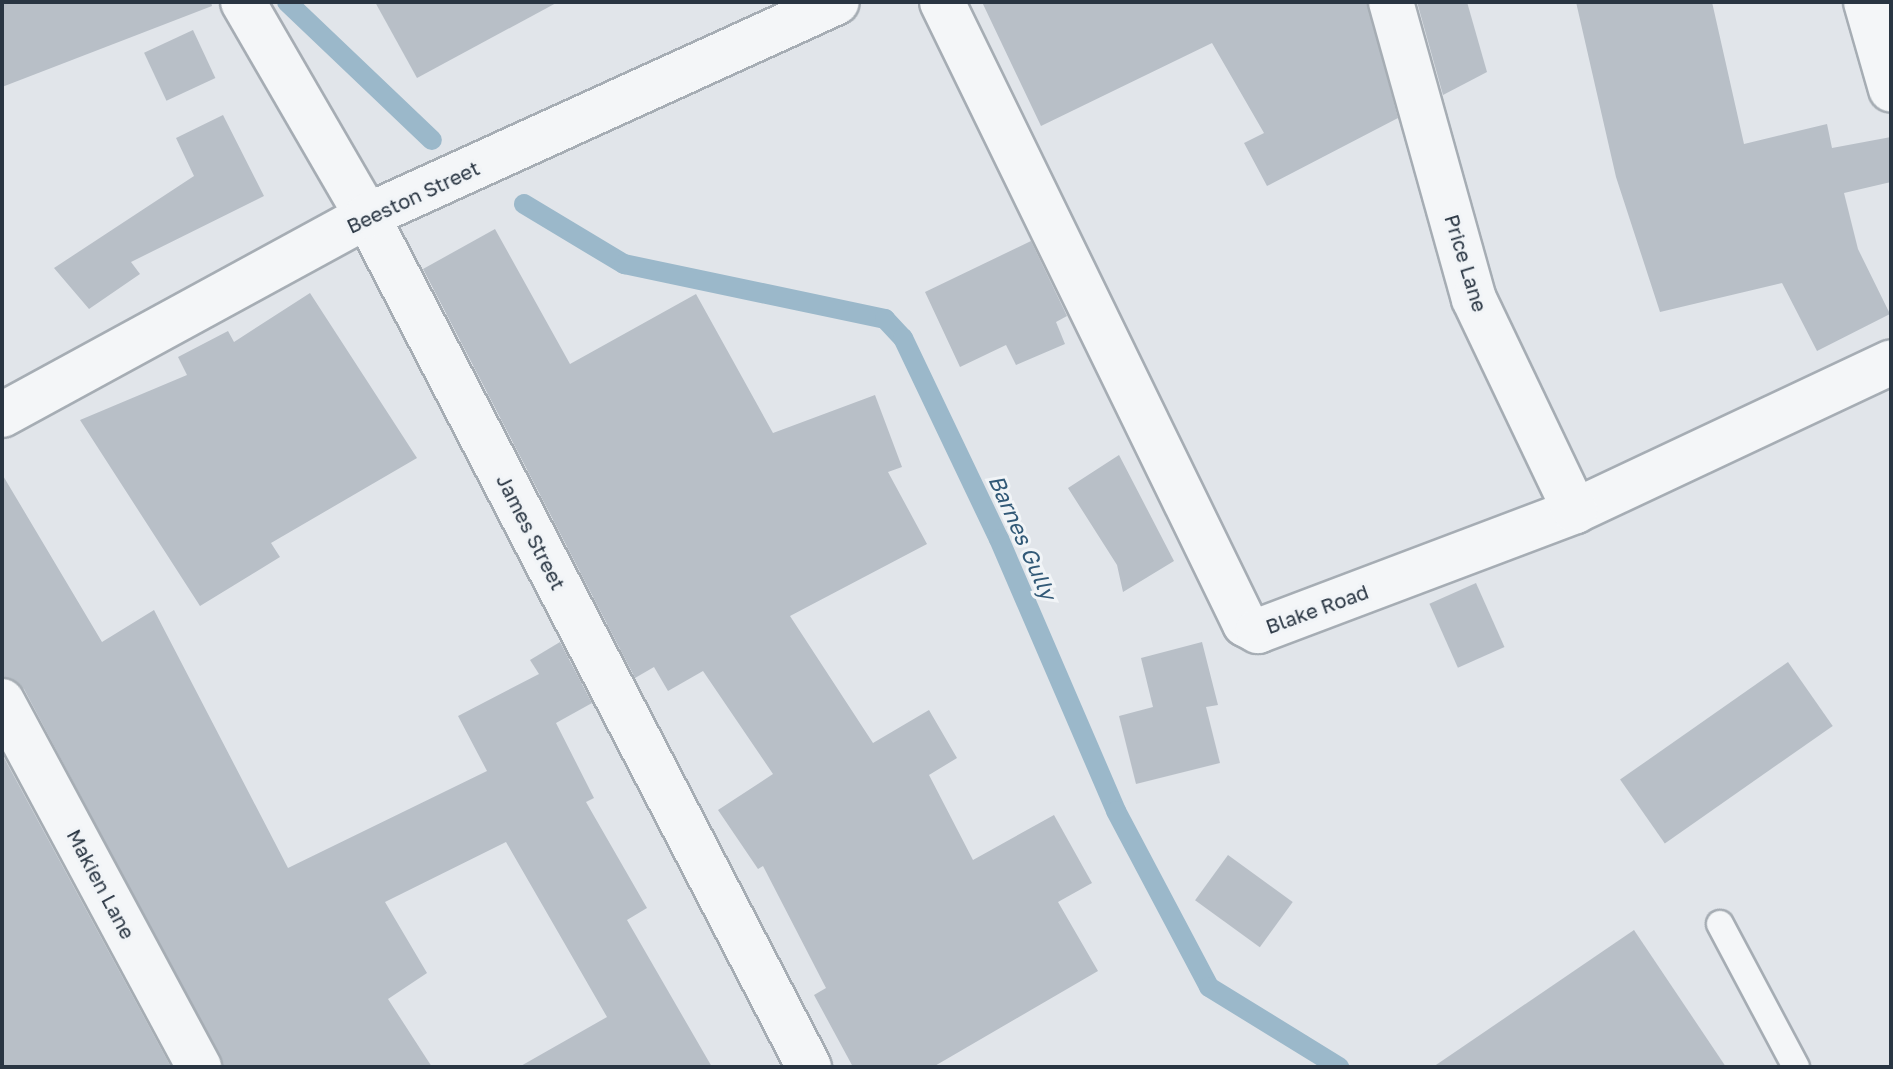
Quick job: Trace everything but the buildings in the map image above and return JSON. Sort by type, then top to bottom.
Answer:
[{"type":"street","name":"James Street","points":[[243,2],[367,216],[809,1067]]},
{"type":"street","name":"Beeston Street","points":[[2,415],[367,216],[837,2]]},
{"type":"street","name":"Blake Road","points":[[942,2],[1245,624],[1258,631],[1575,511],[1891,362]]},
{"type":"street","name":"Price Lane","points":[[1391,2],[1474,299],[1575,511]]},
{"type":"street","points":[[1866,2],[1891,89]]},
{"type":"street","name":"Makien Lane","points":[[2,701],[199,1067]]},
{"type":"lane","points":[[1720,924],[1796,1067]]},
{"type":"waterway","name":"Barnes Gully","points":[[287,2],[432,140]]},
{"type":"waterway","name":"Barnes Gully","points":[[524,204],[624,264],[885,319],[903,338],[999,539],[1116,811],[1209,987],[1339,1067]]}]
